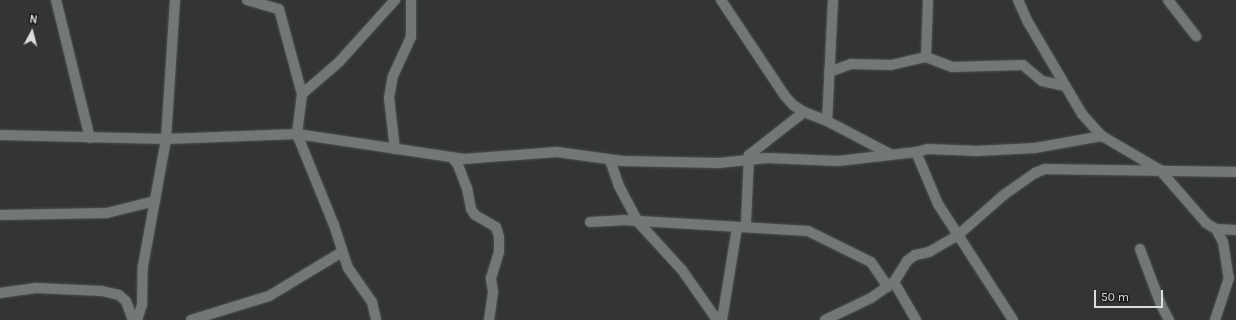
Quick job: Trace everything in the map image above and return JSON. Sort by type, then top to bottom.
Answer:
[{"type":"street","points":[[56,0],[90,138]]},
{"type":"street","points":[[137,320],[142,305],[143,266],[166,139],[175,0]]},
{"type":"street","points":[[246,0],[279,5],[302,94],[297,134],[348,268],[372,302],[376,320]]},
{"type":"street","points":[[302,94],[339,62],[395,0]]},
{"type":"street","points":[[395,149],[389,98],[393,76],[410,37],[411,0]]},
{"type":"street","points":[[721,0],[785,96],[793,105],[804,112],[827,121],[890,154]]},
{"type":"street","points":[[827,121],[833,0]]},
{"type":"street","points":[[926,57],[928,0]]},
{"type":"street","points":[[1018,0],[1082,114],[1102,136],[1160,170],[1206,223],[1216,229],[1236,230]]},
{"type":"street","points":[[1168,0],[1196,36]]},
{"type":"street","points":[[829,72],[851,64],[891,64],[926,57],[952,67],[1023,65],[1042,81],[1065,86]]},
{"type":"street","points":[[722,320],[742,226],[751,152],[804,112]]},
{"type":"street","points":[[0,135],[166,139],[297,134],[464,159],[558,152],[610,160],[706,163],[749,161],[767,158],[838,161],[916,152],[928,149],[977,151],[1035,148],[1102,136]]},
{"type":"street","points":[[916,152],[926,181],[957,236],[1012,320]]},
{"type":"street","points":[[452,158],[458,165],[475,215],[496,227],[499,236],[499,252],[491,279],[493,292],[490,320]]},
{"type":"street","points":[[610,160],[619,186],[638,222],[682,270],[717,320]]},
{"type":"street","points":[[826,320],[871,298],[891,285],[907,261],[942,246],[957,236],[1004,194],[1034,173],[1045,169],[1236,172]]},
{"type":"street","points":[[0,215],[107,214],[155,201]]},
{"type":"street","points":[[590,222],[623,220],[808,231],[822,236],[871,262],[891,285],[916,320]]},
{"type":"street","points":[[1215,320],[1229,278],[1223,242],[1216,229]]},
{"type":"street","points":[[1140,249],[1169,320]]},
{"type":"street","points":[[191,320],[269,296],[342,252]]},
{"type":"street","points":[[0,293],[36,288],[102,291],[119,295],[126,301],[133,320]]}]
